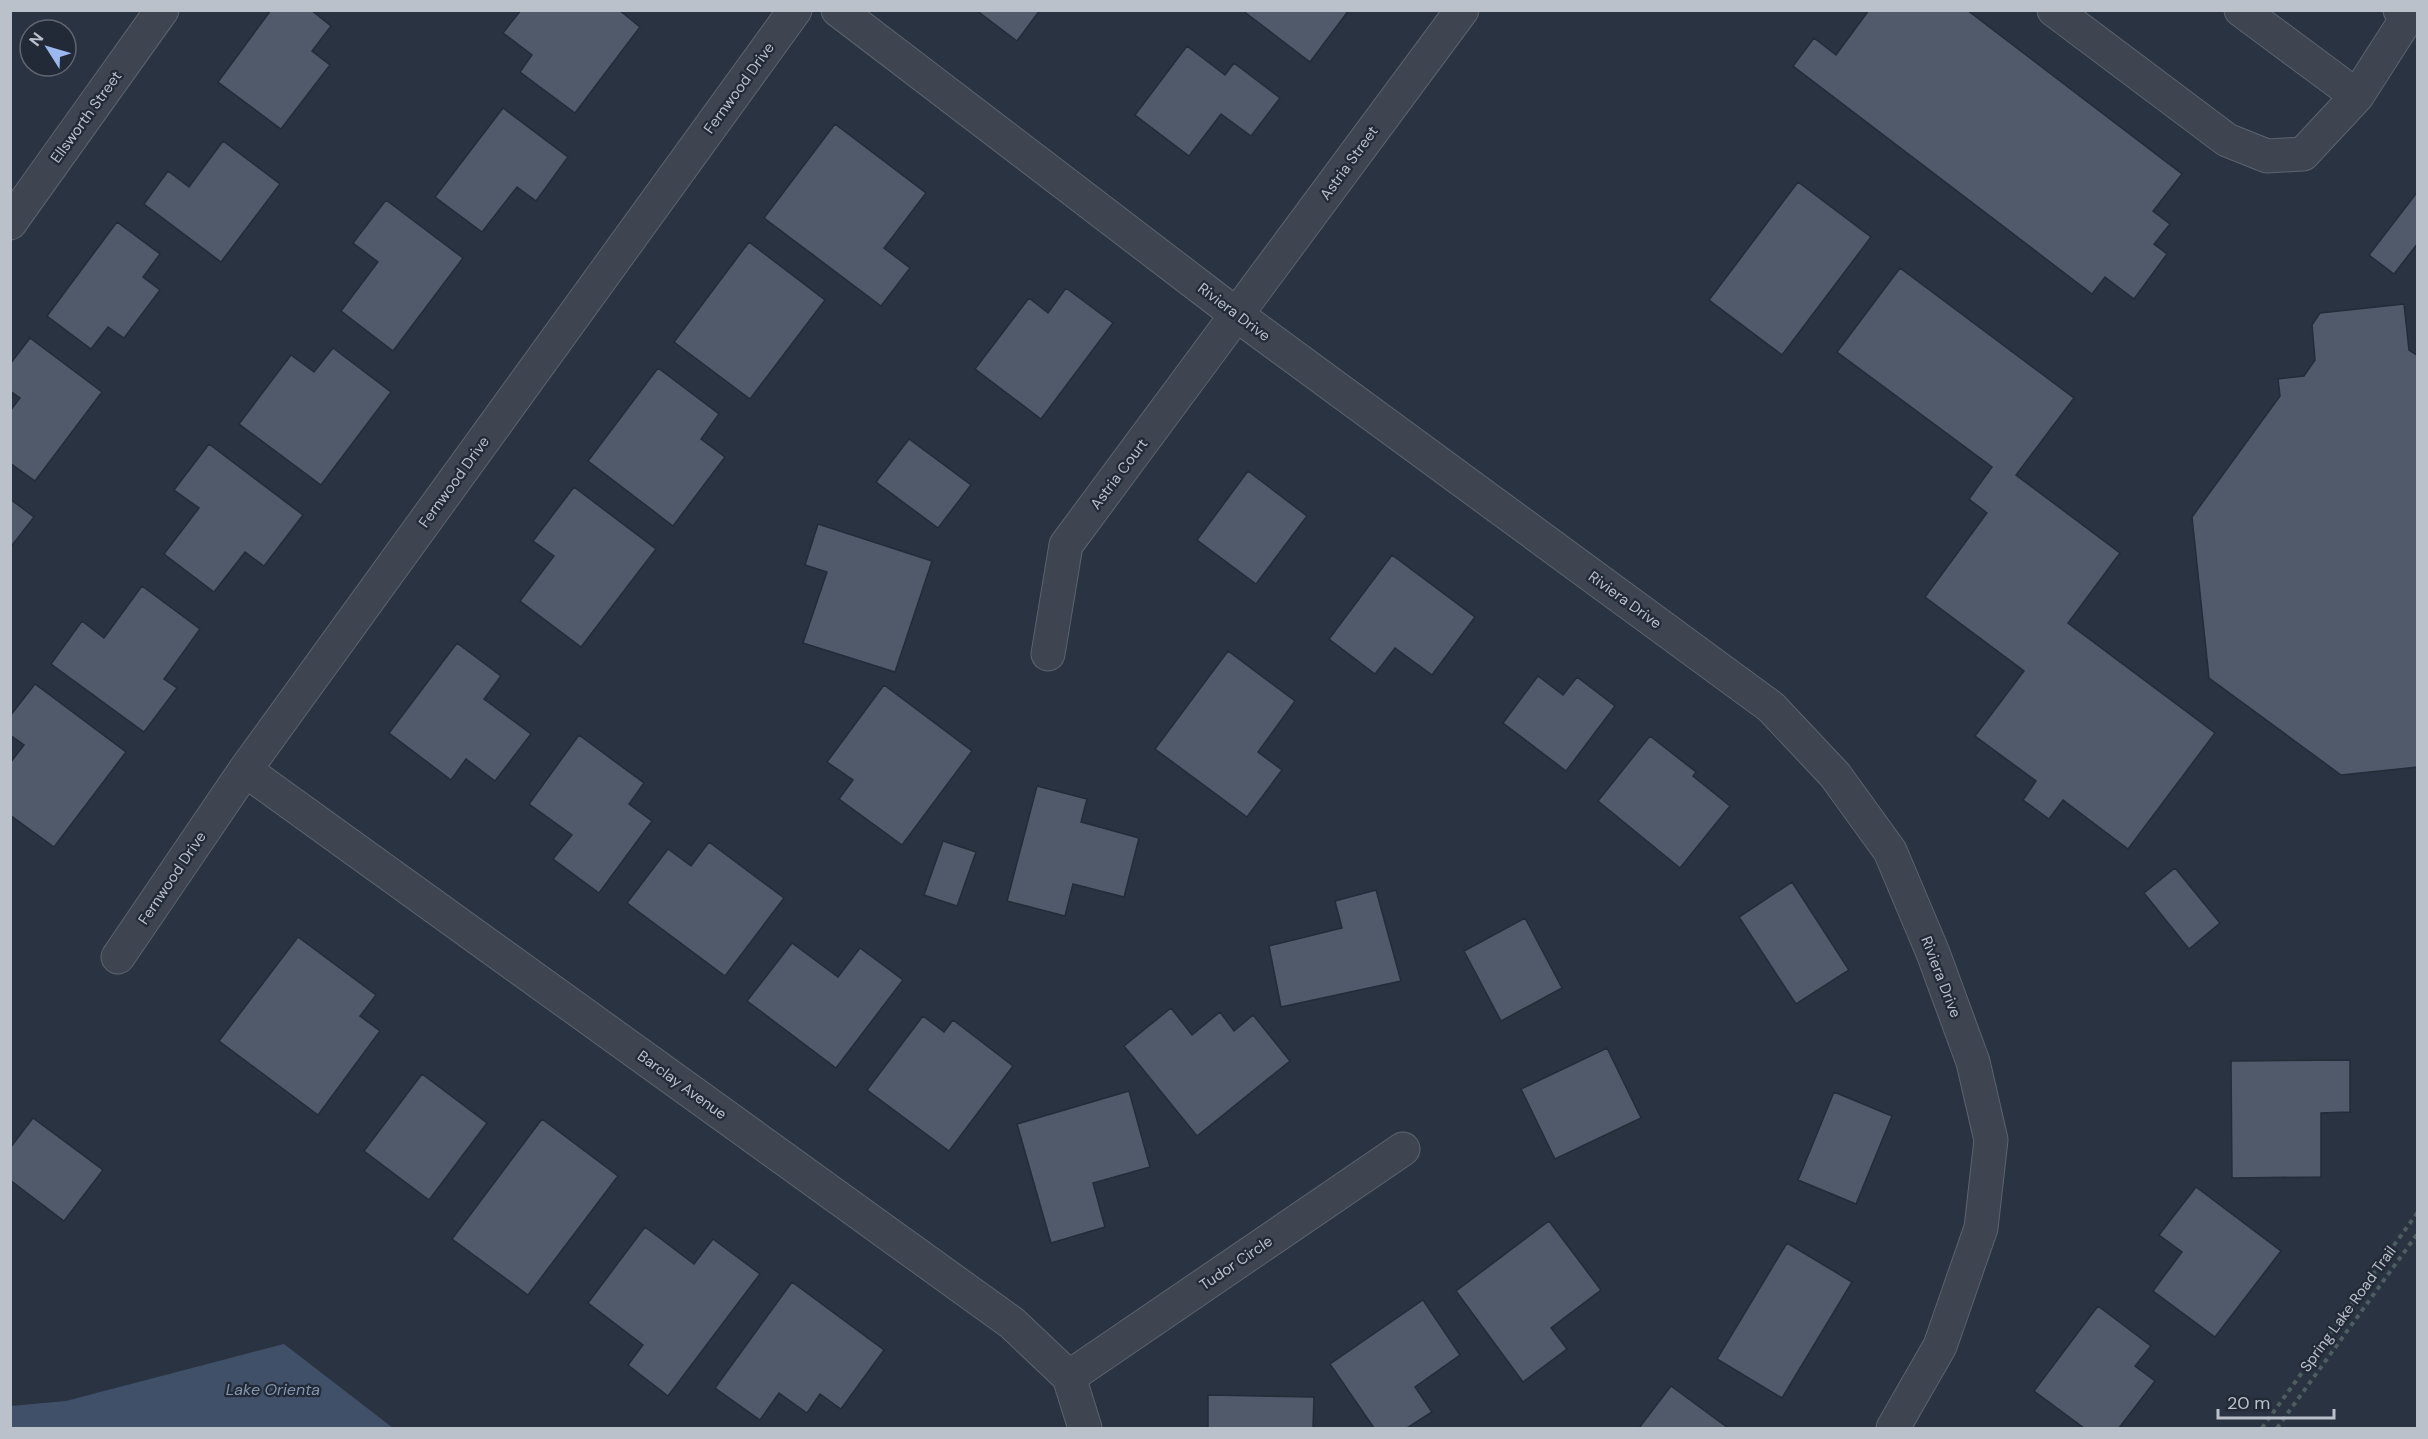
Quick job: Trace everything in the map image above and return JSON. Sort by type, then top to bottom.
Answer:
[{"type":"street","name":"Ellsworth Street","points":[[10,223],[162,10]]},
{"type":"street","name":"Fernwood Drive","points":[[118,957],[245,770],[795,10]]},
{"type":"street","name":"Riviera Drive","points":[[838,10],[1237,315],[1771,707],[1835,775],[1890,851],[1933,953],[1973,1062],[1991,1140],[1981,1228],[1940,1346],[1893,1428]]},
{"type":"street","name":"Astria Street","points":[[1237,315],[1462,10]]},
{"type":"street","points":[[2054,10],[2228,140],[2266,156],[2303,154],[2357,96],[2405,21],[2400,10]]},
{"type":"street","points":[[2241,10],[2357,96]]},
{"type":"street","name":"Astria Court","points":[[1048,654],[1066,545],[1237,315]]},
{"type":"street","name":"Barclay Avenue","points":[[245,770],[1012,1323],[1069,1377],[1085,1428]]},
{"type":"street","name":"Tudor Circle","points":[[1069,1377],[1403,1149]]},
{"type":"path","points":[[2262,1428],[2418,1212]]},
{"type":"path","name":"Spring Lake Road Trail","points":[[2277,1428],[2418,1233]]},
{"type":"water","name":"Lake Orienta","points":[[284,1344],[393,1428],[11,1428],[11,1406],[66,1401]]},
{"type":"building","points":[[271,10],[311,10],[331,26],[312,51],[330,65],[281,129],[218,82]]},
{"type":"building","points":[[521,10],[619,10],[640,27],[575,113],[520,72],[532,55],[503,33]]},
{"type":"building","points":[[976,10],[1040,10],[1017,41]]},
{"type":"building","points":[[1242,10],[1349,10],[1310,62]]},
{"type":"building","points":[[1869,10],[1967,10],[2182,174],[2153,211],[2170,224],[2154,244],[2167,254],[2134,299],[2105,277],[2092,294],[1793,66],[1814,38],[1836,55]]},
{"type":"building","points":[[1187,46],[1225,75],[1234,63],[1280,98],[1251,136],[1221,114],[1189,156],[1135,115]]},
{"type":"building","points":[[503,108],[568,157],[536,201],[517,187],[482,232],[435,197]]},
{"type":"building","points":[[835,124],[926,193],[884,248],[910,268],[881,306],[764,218]]},
{"type":"building","points":[[223,141],[280,184],[221,262],[144,204],[168,171],[189,187]]},
{"type":"building","points":[[1798,182],[1871,237],[1782,355],[1709,300]]},
{"type":"building","points":[[2418,191],[2418,243],[2394,274],[2369,255]]},
{"type":"building","points":[[386,200],[463,258],[393,351],[341,311],[378,262],[353,243]]},
{"type":"building","points":[[117,222],[160,254],[143,277],[160,290],[124,338],[108,327],[91,349],[47,316]]},
{"type":"building","points":[[749,242],[825,300],[750,399],[674,342]]},
{"type":"building","points":[[1900,268],[2074,398],[2016,475],[2120,553],[2068,623],[2215,733],[2128,849],[2063,800],[2049,819],[2023,800],[2036,781],[1975,736],[2024,671],[1925,597],[1987,513],[1969,499],[1992,467],[1837,352]]},
{"type":"building","points":[[1066,288],[1113,323],[1041,419],[975,369],[1029,298],[1048,313]]},
{"type":"building","points":[[2404,304],[2409,350],[2418,356],[2418,767],[2341,775],[2209,678],[2192,517],[2280,396],[2278,379],[2304,376],[2315,360],[2312,325],[2320,313]]},
{"type":"building","points":[[30,338],[102,392],[35,481],[10,463],[10,411],[20,398],[10,391],[10,364]]},
{"type":"building","points":[[333,348],[391,392],[321,485],[239,424],[291,355],[314,372]]},
{"type":"building","points":[[658,368],[719,414],[701,439],[725,457],[673,526],[588,461]]},
{"type":"building","points":[[909,439],[971,485],[938,528],[876,482]]},
{"type":"building","points":[[209,444],[303,515],[264,566],[245,552],[214,592],[164,554],[199,508],[174,490]]},
{"type":"building","points":[[1248,471],[1307,516],[1256,584],[1197,540]]},
{"type":"building","points":[[574,487],[656,549],[581,647],[520,601],[554,556],[533,541]]},
{"type":"building","points":[[10,499],[34,517],[10,548]]},
{"type":"building","points":[[818,524],[932,561],[895,672],[803,643],[827,572],[805,565]]},
{"type":"building","points":[[1392,555],[1475,617],[1432,675],[1395,648],[1375,674],[1329,639]]},
{"type":"building","points":[[142,586],[200,629],[164,679],[177,688],[144,732],[51,664],[82,621],[104,638]]},
{"type":"building","points":[[457,643],[501,676],[484,699],[531,734],[495,781],[466,759],[451,780],[389,733]]},
{"type":"building","points":[[1228,651],[1295,701],[1258,752],[1282,770],[1247,817],[1155,749]]},
{"type":"building","points":[[1538,676],[1563,695],[1577,677],[1615,706],[1566,771],[1503,723]]},
{"type":"building","points":[[35,684],[126,752],[54,847],[10,815],[10,763],[24,745],[10,735],[10,716]]},
{"type":"building","points":[[884,685],[972,751],[902,845],[839,799],[853,780],[827,762]]},
{"type":"building","points":[[579,735],[644,783],[629,804],[652,821],[599,893],[553,859],[572,835],[529,804]]},
{"type":"building","points":[[1650,736],[1696,772],[1693,776],[1730,806],[1680,868],[1598,801]]},
{"type":"building","points":[[1037,786],[1087,799],[1081,822],[1139,838],[1124,897],[1073,884],[1065,916],[1007,901]]},
{"type":"building","points":[[943,841],[976,852],[957,906],[924,895]]},
{"type":"building","points":[[709,842],[784,898],[725,976],[627,903],[668,849],[691,866]]},
{"type":"building","points":[[2175,868],[2220,923],[2189,949],[2144,893]]},
{"type":"building","points":[[1792,882],[1849,970],[1796,1004],[1739,917]]},
{"type":"building","points":[[1376,890],[1401,981],[1281,1007],[1269,946],[1342,928],[1335,901]]},
{"type":"building","points":[[1525,918],[1562,988],[1501,1021],[1464,951]]},
{"type":"building","points":[[298,937],[376,995],[360,1016],[380,1031],[318,1115],[219,1041]]},
{"type":"building","points":[[792,943],[838,977],[860,948],[903,980],[836,1068],[747,1001]]},
{"type":"building","points":[[1171,1008],[1192,1035],[1220,1012],[1234,1031],[1253,1015],[1290,1061],[1197,1136],[1124,1046]]},
{"type":"building","points":[[923,1016],[944,1032],[953,1020],[1013,1066],[949,1151],[867,1090]]},
{"type":"building","points":[[1607,1048],[1641,1118],[1555,1159],[1521,1089]]},
{"type":"building","points":[[2350,1060],[2350,1112],[2321,1113],[2321,1177],[2232,1178],[2231,1061]]},
{"type":"building","points":[[422,1074],[487,1123],[429,1200],[364,1151]]},
{"type":"building","points":[[1129,1091],[1150,1167],[1093,1183],[1105,1227],[1051,1243],[1017,1124]]},
{"type":"building","points":[[1834,1092],[1892,1116],[1856,1204],[1798,1180]]},
{"type":"building","points":[[33,1118],[103,1170],[64,1221],[10,1180],[10,1148]]},
{"type":"building","points":[[542,1119],[618,1176],[528,1295],[452,1239]]},
{"type":"building","points":[[2196,1187],[2281,1251],[2215,1337],[2153,1291],[2182,1252],[2159,1235]]},
{"type":"building","points":[[1549,1221],[1601,1290],[1551,1328],[1567,1349],[1523,1382],[1456,1291]]},
{"type":"building","points":[[645,1227],[694,1264],[713,1239],[760,1274],[668,1396],[628,1365],[643,1345],[588,1303]]},
{"type":"building","points":[[1787,1243],[1852,1282],[1782,1398],[1717,1359]]},
{"type":"building","points":[[792,1282],[884,1350],[841,1409],[820,1394],[807,1413],[779,1393],[760,1420],[715,1388]]},
{"type":"building","points":[[1423,1300],[1460,1355],[1415,1387],[1432,1412],[1407,1428],[1374,1428],[1330,1364]]},
{"type":"building","points":[[2098,1306],[2151,1346],[2135,1366],[2155,1381],[2119,1428],[2084,1428],[2034,1391]]},
{"type":"building","points":[[1671,1386],[1728,1428],[1639,1428]]},
{"type":"building","points":[[1208,1395],[1314,1397],[1313,1428],[1208,1428]]}]
